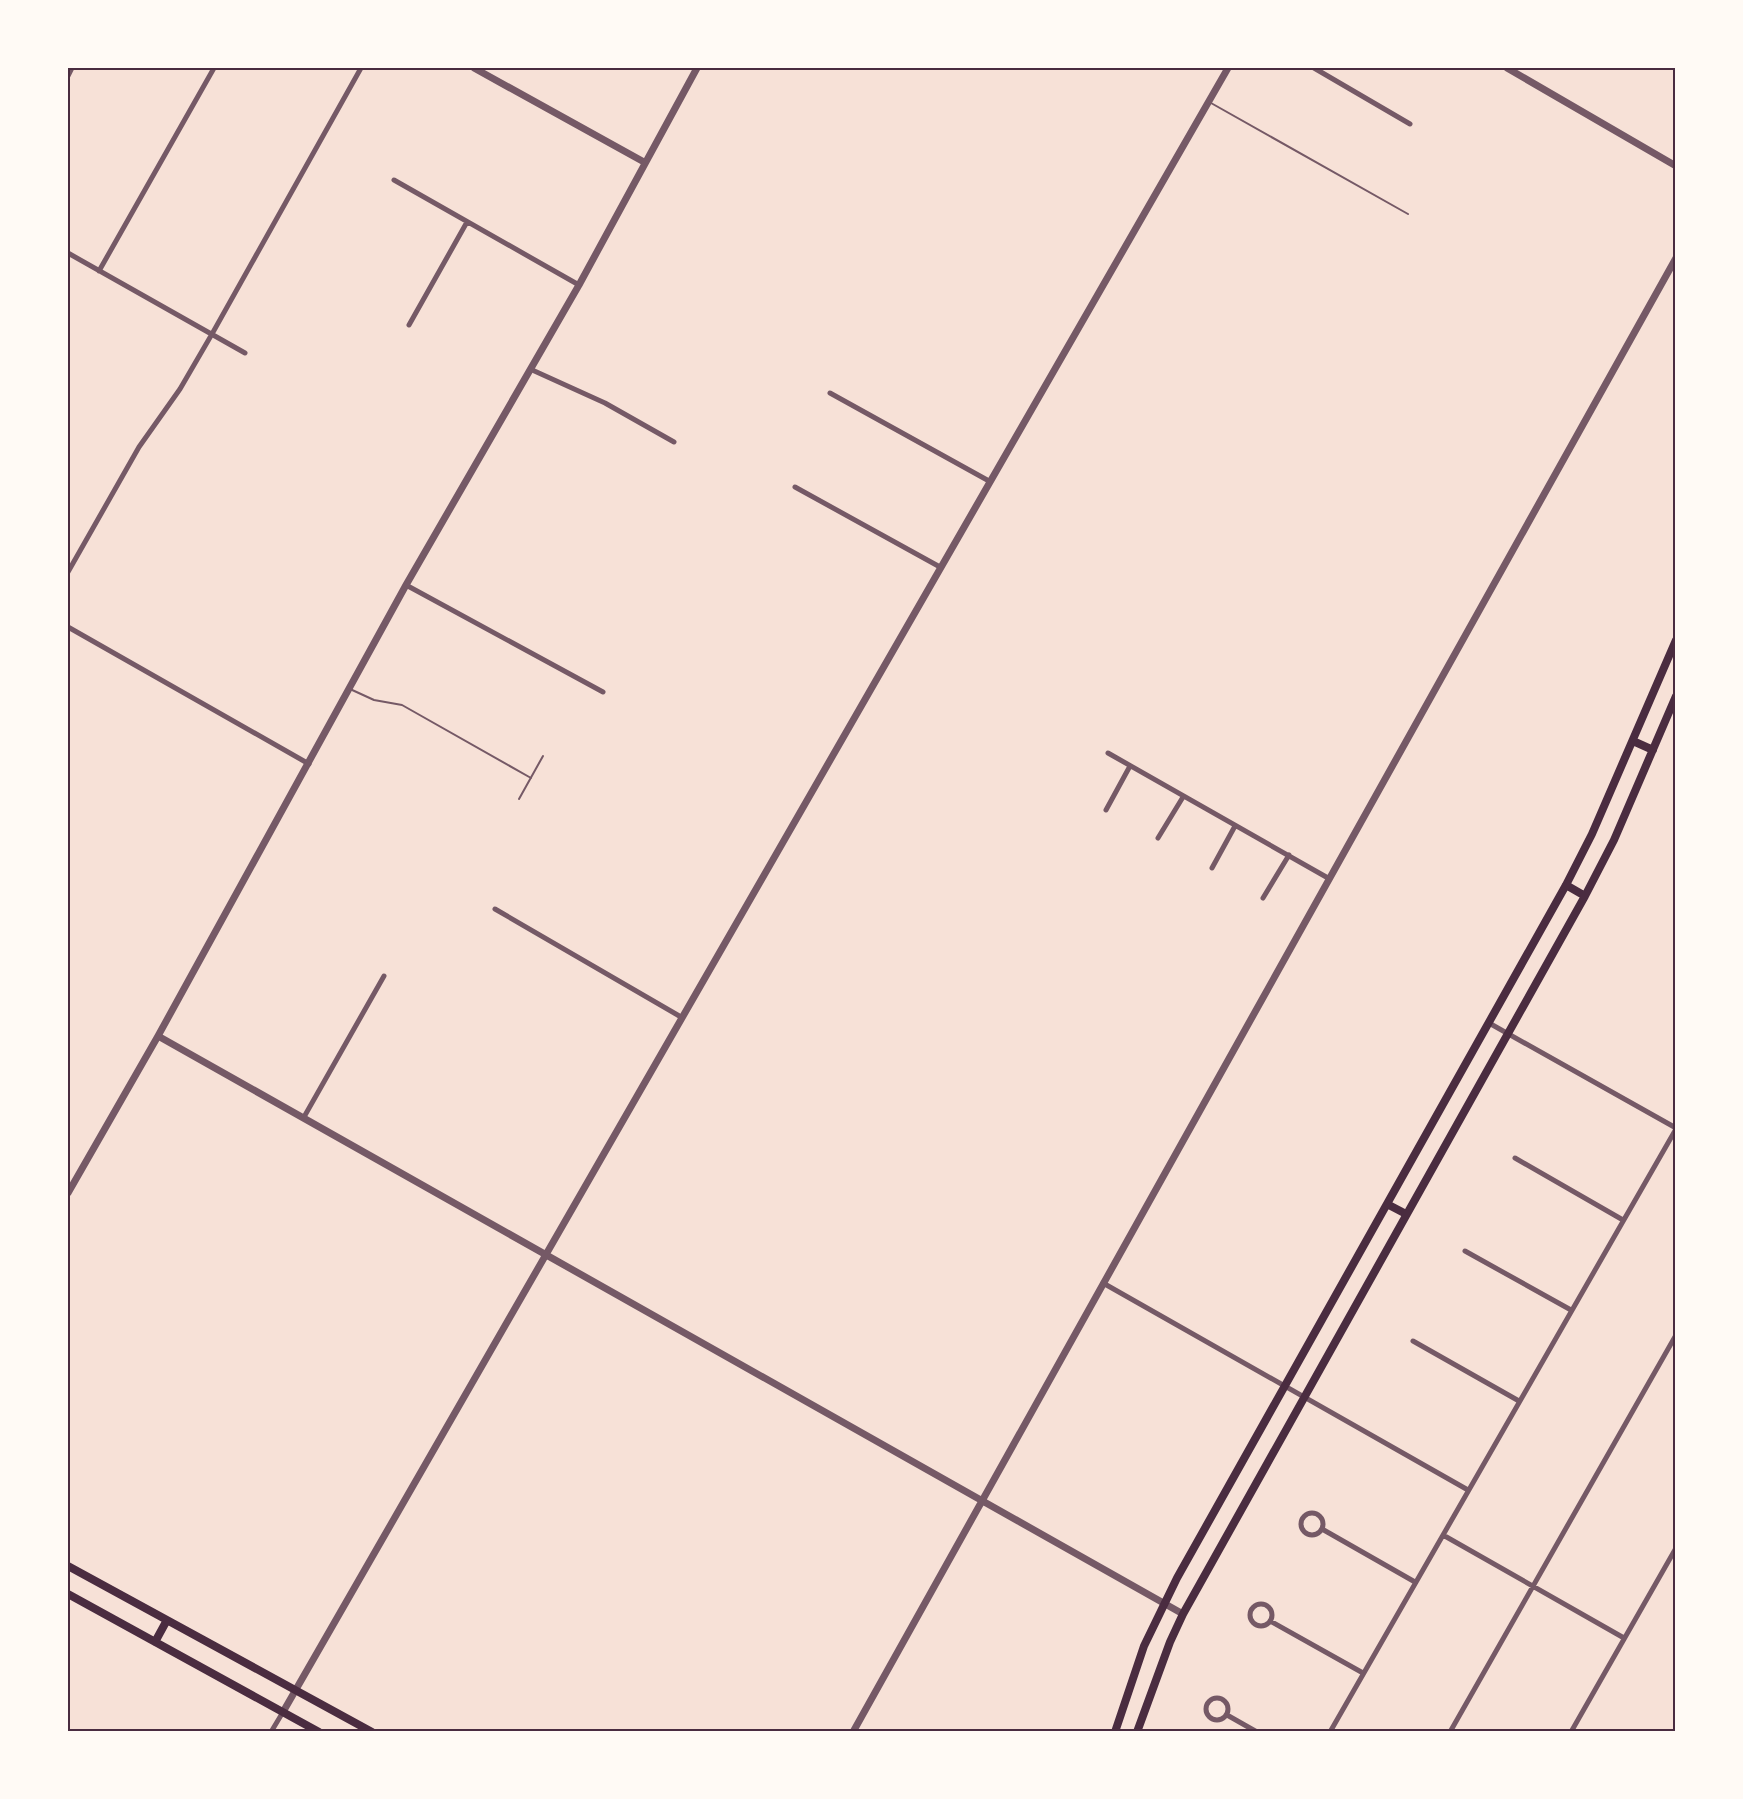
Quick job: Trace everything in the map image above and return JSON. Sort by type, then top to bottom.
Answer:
[{"type":"main road","points":[[1115,1731],[1130,1682],[1164,1604],[1566,885],[1592,834],[1676,640]]},
{"type":"main road","points":[[1137,1731],[1170,1642],[1183,1614],[1302,1397],[1585,896],[1614,840],[1676,696]]},
{"type":"main road","points":[[1633,741],[1653,750]]},
{"type":"main road","points":[[1566,885],[1585,896]]},
{"type":"main road","points":[[1387,1204],[1406,1214]]},
{"type":"main road","points":[[68,1566],[372,1731]]},
{"type":"main road","points":[[68,1594],[320,1731]]},
{"type":"main road","points":[[155,1642],[167,1620]]},
{"type":"street","points":[[68,76],[72,68]]},
{"type":"street","points":[[99,271],[214,68]]},
{"type":"street","points":[[68,572],[139,447],[180,389],[212,334],[361,68]]},
{"type":"street","points":[[474,68],[644,162]]},
{"type":"street","points":[[68,1193],[158,1036],[406,585],[579,285],[697,68]]},
{"type":"street","points":[[272,1731],[544,1253],[1228,68]]},
{"type":"street","points":[[1314,68],[1410,124]]},
{"type":"street","points":[[1507,68],[1676,166]]},
{"type":"street","points":[[394,180],[579,285]]},
{"type":"street","points":[[409,325],[467,222]]},
{"type":"street","points":[[68,253],[245,353]]},
{"type":"street","points":[[853,1731],[1676,258]]},
{"type":"street","points":[[530,369],[605,404],[674,442]]},
{"type":"street","points":[[830,393],[989,481]]},
{"type":"street","points":[[795,487],[940,567]]},
{"type":"street","points":[[406,585],[603,692]]},
{"type":"street","points":[[68,627],[309,764]]},
{"type":"street","points":[[1108,753],[1328,878]]},
{"type":"street","points":[[1106,810],[1130,766]]},
{"type":"street","points":[[1158,838],[1183,797]]},
{"type":"street","points":[[1212,868],[1235,826]]},
{"type":"street","points":[[1263,898],[1288,855]]},
{"type":"street","points":[[495,909],[681,1017]]},
{"type":"street","points":[[304,1117],[384,976]]},
{"type":"street","points":[[1330,1731],[1676,1128],[1489,1023]]},
{"type":"street","points":[[158,1036],[1183,1614]]},
{"type":"street","points":[[1515,1158],[1623,1220]]},
{"type":"street","points":[[1465,1251],[1571,1310]]},
{"type":"street","points":[[1103,1283],[1468,1490]]},
{"type":"street","points":[[1450,1731],[1676,1335]]},
{"type":"street","points":[[1413,1341],[1519,1401]]},
{"type":"street","points":[[1310,1513],[1318,1514],[1323,1521],[1322,1529],[1315,1534],[1307,1533],[1302,1527],[1303,1518],[1310,1513]]},
{"type":"street","points":[[1322,1529],[1415,1582]]},
{"type":"street","points":[[1443,1535],[1624,1638]]},
{"type":"street","points":[[1571,1731],[1676,1548]]},
{"type":"street","points":[[1258,1605],[1266,1605],[1271,1612],[1270,1621],[1264,1626],[1255,1625],[1250,1618],[1251,1610],[1258,1605]]},
{"type":"street","points":[[1270,1621],[1363,1673]]},
{"type":"street","points":[[1214,1698],[1222,1699],[1228,1706],[1227,1715],[1220,1720],[1211,1719],[1206,1712],[1207,1704],[1214,1698]]},
{"type":"street","points":[[1227,1715],[1257,1731]]},
{"type":"lane","points":[[1208,102],[1408,214]]},
{"type":"lane","points":[[350,688],[374,700],[402,705],[531,778]]},
{"type":"lane","points":[[519,799],[543,756]]}]
